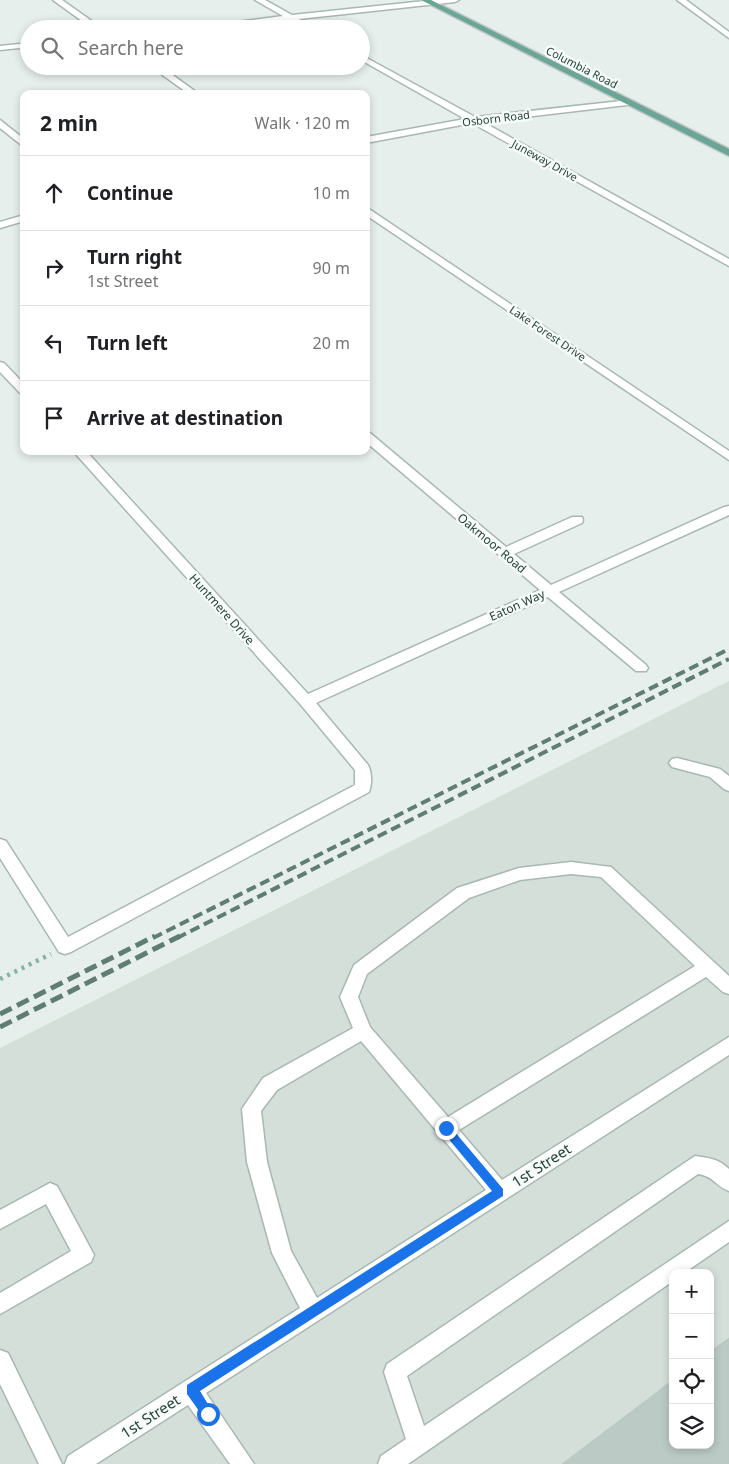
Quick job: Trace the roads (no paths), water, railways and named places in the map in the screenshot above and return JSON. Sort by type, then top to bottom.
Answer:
[{"type":"main road","name":"Columbia Road","points":[[428,1],[729,153]]},
{"type":"street","points":[[57,0],[86,20]]},
{"type":"street","points":[[259,0],[295,20]]},
{"type":"street","points":[[273,20],[428,1],[455,0]]},
{"type":"street","points":[[680,0],[729,36]]},
{"type":"street","points":[[0,48],[20,46]]},
{"type":"street","name":"Juneway Drive","points":[[370,62],[729,263]]},
{"type":"street","points":[[167,75],[189,90]]},
{"type":"street","name":"Osborn Road","points":[[370,139],[474,120],[627,102]]},
{"type":"street","points":[[0,123],[20,140]]},
{"type":"street","name":"Lake Forest Drive","points":[[370,213],[729,456]]},
{"type":"street","points":[[0,225],[20,219]]},
{"type":"street","points":[[0,365],[20,387]]},
{"type":"street","name":"Oakmoor Road","points":[[370,439],[641,668]]},
{"type":"street","name":"Huntmere Drive","points":[[0,845],[65,947],[363,788],[363,769],[306,701],[82,455]]},
{"type":"street","name":"Eaton Way","points":[[306,701],[548,590],[729,510]]},
{"type":"street","points":[[504,553],[577,520]]},
{"type":"street","points":[[677,763],[716,773],[729,785]]},
{"type":"street","points":[[500,1192],[364,1031],[349,997],[360,970],[463,893],[520,874],[571,868],[605,871],[729,987]]},
{"type":"street","points":[[446,1128],[708,967]]},
{"type":"street","points":[[313,1312],[282,1253],[257,1162],[251,1109],[270,1084],[364,1031]]},
{"type":"street","name":"1st Street","points":[[76,1464],[729,1045]]},
{"type":"street","points":[[419,1443],[395,1372],[695,1165],[715,1168],[729,1182]]},
{"type":"street","points":[[0,1220],[50,1192],[84,1255],[0,1304]]},
{"type":"street","points":[[389,1464],[729,1230]]},
{"type":"street","points":[[0,1361],[51,1464]]},
{"type":"street","points":[[191,1390],[243,1464]]},
{"type":"railway","points":[[153,938],[729,649]]},
{"type":"railway","points":[[177,938],[729,659]]},
{"type":"railway","points":[[0,1014],[155,936]]},
{"type":"railway","points":[[0,1027],[180,936]]}]
